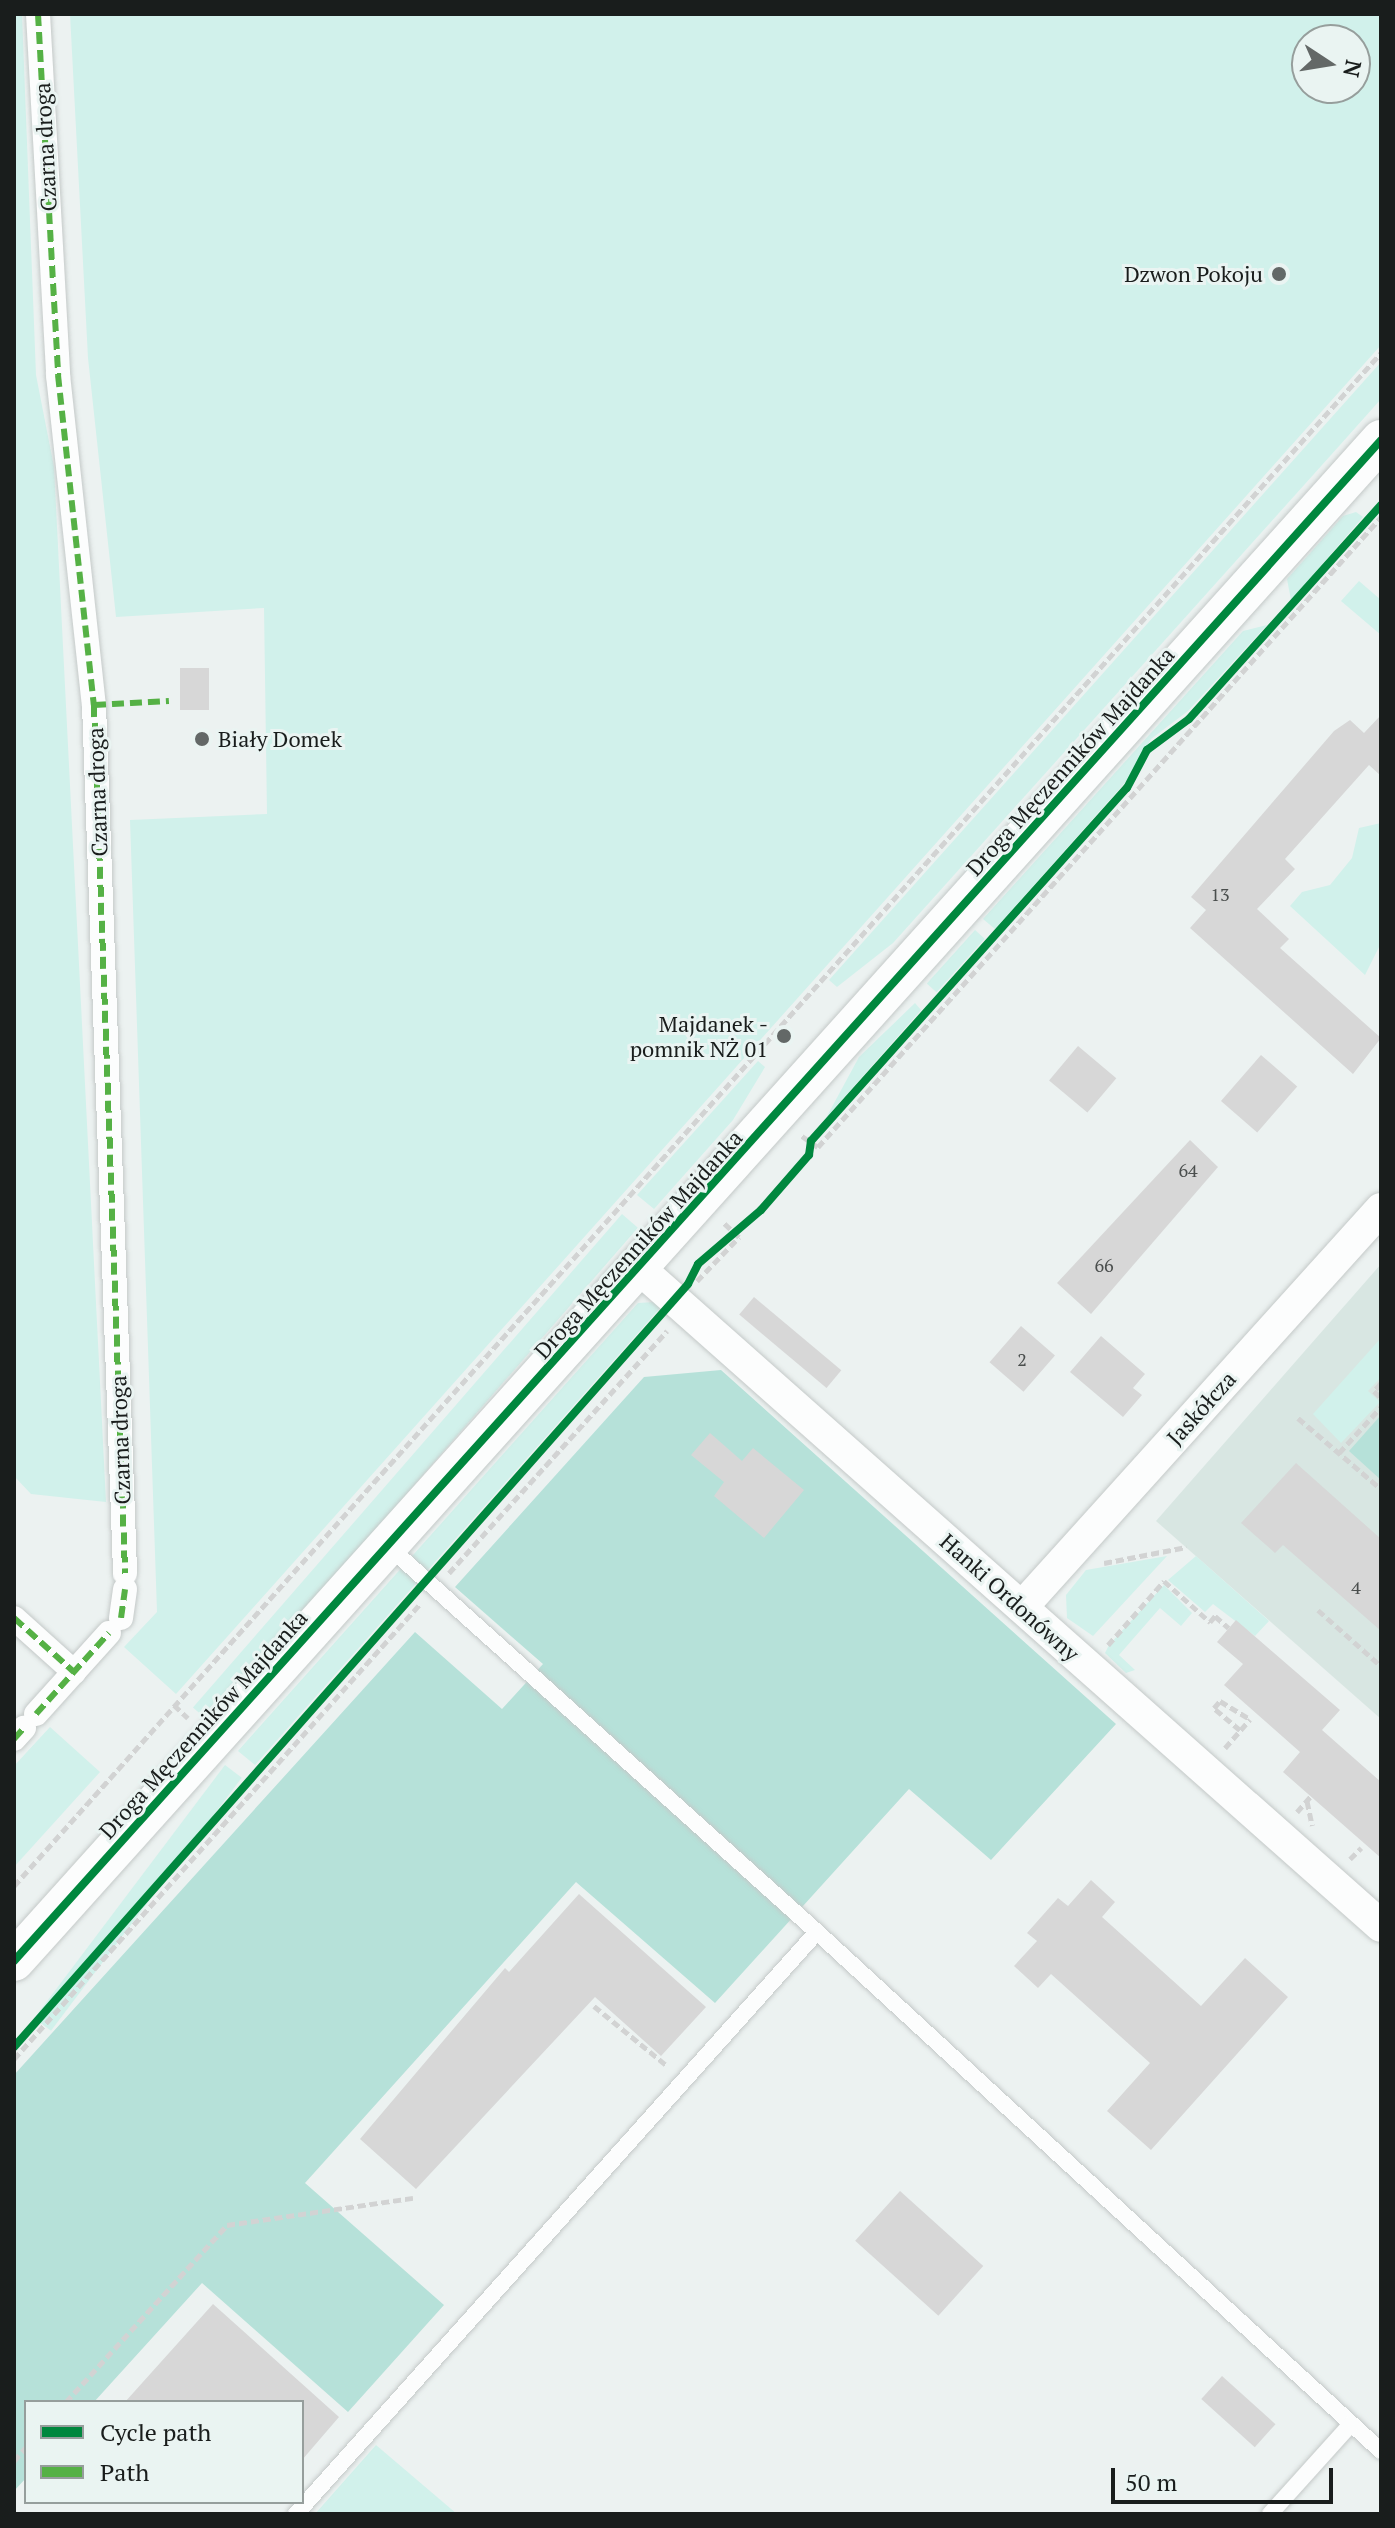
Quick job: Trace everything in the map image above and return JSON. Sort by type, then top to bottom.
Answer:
[{"type":"street","name":"Czarna droga","points":[[38,14],[58,375],[94,705],[125,1581],[115,1626],[74,1672]]},
{"type":"street","name":"Droga Męczenników Majdanka","points":[[14,1961],[640,1269],[1381,440]]},
{"type":"street","name":"Jaskółcza","points":[[1022,1607],[1381,1209]]},
{"type":"street","name":"Hanki Ordonówny","points":[[640,1269],[674,1312],[1022,1607],[1381,1926]]},
{"type":"street","points":[[14,1618],[74,1672],[25,1727]]},
{"type":"lane","points":[[388,1546],[817,1932],[1381,2451]]},
{"type":"lane","points":[[296,2514],[817,1932]]},
{"type":"lane","points":[[1270,2514],[1351,2424]]},
{"type":"path","points":[[14,1886],[1381,353]]},
{"type":"path","points":[[1178,724],[1381,505]]},
{"type":"path","points":[[794,1145],[804,1134],[818,1147],[1381,517]]},
{"type":"path","points":[[809,1155],[811,1141],[1140,765]]},
{"type":"path","points":[[704,1270],[739,1237],[723,1222],[733,1211]]},
{"type":"path","points":[[442,1581],[674,1312],[731,1230],[741,1223]]},
{"type":"path","points":[[1381,1383],[1374,1391],[1381,1398]]},
{"type":"path","points":[[1339,1453],[1381,1407]]},
{"type":"path","points":[[1298,1418],[1381,1489]]},
{"type":"path","points":[[432,1574],[548,1442]]},
{"type":"path","points":[[1095,1565],[1186,1547]]},
{"type":"path","points":[[1100,1654],[1164,1581],[1210,1622],[1215,1616],[1229,1628]]},
{"type":"path","points":[[14,2047],[421,1586]]},
{"type":"path","points":[[14,2059],[431,1593]]},
{"type":"path","points":[[421,1604],[431,1614]]},
{"type":"path","points":[[1318,1610],[1381,1666]]},
{"type":"path","points":[[1217,1758],[1251,1718],[1220,1701],[1214,1708],[1240,1730]]},
{"type":"path","points":[[174,1705],[194,1723]]},
{"type":"path","points":[[594,2006],[664,2066],[674,2055]]},
{"type":"path","points":[[68,2400],[227,2225],[413,2198]]},
{"type":"shaded area","points":[[1381,1264],[1381,1719],[1156,1521]]},
{"type":"green space","points":[[14,14],[22,14],[36,375],[54,467],[106,1502],[31,1494],[14,1476]]},
{"type":"green space","points":[[70,14],[1381,14],[1381,345],[176,1694],[124,1647],[157,1612],[130,820],[267,814],[264,608],[116,617],[88,358]]},
{"type":"green space","points":[[1381,362],[1381,399],[1340,445],[893,943],[837,987],[829,980]]},
{"type":"green space","points":[[1356,512],[1363,517],[1291,600],[1287,579],[1343,516]]},
{"type":"green space","points":[[1359,581],[1381,600],[1381,635],[1341,601]]},
{"type":"green space","points":[[1267,625],[1188,711],[1151,739],[1130,777],[995,929],[983,919],[1243,631]]},
{"type":"green space","points":[[1381,823],[1381,943],[1365,975],[1290,906],[1302,892],[1330,885],[1352,858],[1359,828]]},
{"type":"green space","points":[[975,930],[985,939],[936,992],[927,984]]},
{"type":"green space","points":[[915,1003],[921,1010],[826,1118],[859,1057]]},
{"type":"green space","points":[[758,1061],[765,1067],[733,1120],[654,1209],[637,1195]]},
{"type":"green space","points":[[622,1214],[638,1228],[209,1721],[193,1708]]},
{"type":"green space","points":[[654,1302],[661,1307],[255,1765],[238,1751],[638,1303]]},
{"type":"green space","points":[[1381,1338],[1381,1377],[1368,1391],[1380,1402],[1341,1443],[1313,1414]]},
{"type":"green space","points":[[721,1370],[1116,1724],[991,1860],[909,1789],[715,2003],[576,1882],[305,2183],[444,2305],[348,2412],[202,2283],[96,2400],[24,2400],[24,2480],[14,2491],[14,2075],[415,1632],[502,1709],[543,1664],[455,1587],[644,1377]]},
{"type":"green space","points":[[1381,1415],[1381,1480],[1349,1451]]},
{"type":"green space","points":[[1167,1556],[1093,1636],[1067,1618],[1066,1595],[1086,1570]]},
{"type":"green space","points":[[1196,1556],[1269,1621],[1255,1636],[1213,1604],[1205,1612],[1168,1580]]},
{"type":"green space","points":[[1164,1585],[1192,1613],[1181,1626],[1160,1608],[1119,1655],[1135,1670],[1126,1673],[1105,1653]]},
{"type":"green space","points":[[50,1727],[100,1772],[14,1867],[14,1766]]},
{"type":"green space","points":[[225,1765],[242,1778],[51,2031],[34,2018]]},
{"type":"green space","points":[[376,2445],[457,2514],[315,2514]]},
{"type":"building","points":[[180,668],[209,668],[209,710],[180,710]]},
{"type":"building","points":[[1381,715],[1381,776],[1369,765],[1285,859],[1295,869],[1257,909],[1289,939],[1280,948],[1381,1038],[1353,1074],[1190,928],[1206,910],[1191,897],[1334,731],[1350,720],[1364,733]]},
{"type":"building","points":[[1078,1046],[1116,1078],[1087,1113],[1049,1080]]},
{"type":"building","points":[[1261,1055],[1297,1086],[1257,1133],[1221,1101]]},
{"type":"building","points":[[1190,1140],[1218,1167],[1091,1314],[1057,1283]]},
{"type":"building","points":[[754,1297],[841,1370],[827,1388],[739,1315]]},
{"type":"building","points":[[1021,1326],[1055,1356],[1023,1392],[990,1362]]},
{"type":"building","points":[[1101,1336],[1145,1374],[1133,1388],[1142,1395],[1123,1417],[1070,1372]]},
{"type":"building","points":[[710,1433],[742,1461],[753,1448],[804,1490],[764,1538],[714,1496],[724,1482],[691,1455]]},
{"type":"building","points":[[1296,1463],[1381,1539],[1381,1631],[1283,1545],[1275,1553],[1241,1523]]},
{"type":"building","points":[[1236,1620],[1340,1710],[1322,1730],[1381,1782],[1381,1858],[1283,1772],[1300,1752],[1224,1685],[1243,1664],[1217,1642]]},
{"type":"building","points":[[1091,1880],[1115,1902],[1102,1917],[1201,2006],[1245,1958],[1288,1997],[1151,2150],[1107,2111],[1150,2063],[1051,1974],[1038,1988],[1014,1966],[1037,1941],[1027,1933],[1058,1898],[1068,1906]]},
{"type":"building","points":[[579,1894],[706,2007],[661,2056],[595,1997],[416,2189],[360,2139],[505,1968],[509,1972]]},
{"type":"building","points":[[900,2191],[983,2266],[938,2316],[855,2241]]},
{"type":"building","points":[[213,2304],[339,2417],[304,2458],[304,2400],[127,2400]]},
{"type":"building","points":[[1222,2376],[1276,2424],[1255,2447],[1201,2399]]},
{"type":"marked path","points":[[38,14],[58,375],[94,705],[125,1573]]},
{"type":"marked path","points":[[94,705],[169,701]]},
{"type":"marked path","points":[[121,1618],[125,1589]]},
{"type":"marked path","points":[[14,1618],[74,1672]]},
{"type":"marked path","points":[[36,1714],[109,1633]]},
{"type":"marked path","points":[[14,1739],[24,1728]]},
{"type":"cycle path","points":[[14,1961],[1381,440]]},
{"type":"cycle path","points":[[14,2047],[688,1284],[698,1264],[761,1210],[809,1155],[811,1141],[1127,788],[1147,750],[1189,719],[1381,505]]},
{"type":"place","name":"Dzwon Pokoju","points":[[1279,274]]},
{"type":"place","name":"Biały Domek","points":[[202,739]]},
{"type":"place","name":"Majdanek - pomnik NŻ 01","points":[[784,1036]]}]
